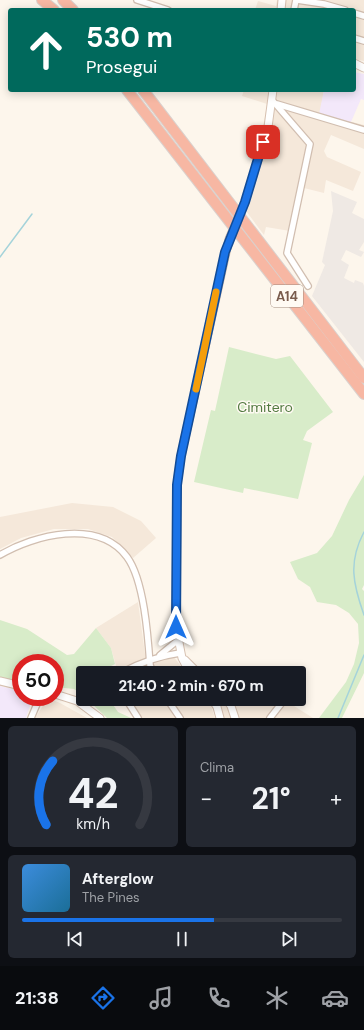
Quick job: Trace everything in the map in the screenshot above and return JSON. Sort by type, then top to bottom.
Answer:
[{"type":"highway","points":[[42,0],[52,8]]},
{"type":"highway","points":[[63,0],[71,8]]},
{"type":"highway","name":"A14","points":[[129,92],[364,394]]},
{"type":"highway","name":"A14","points":[[145,92],[364,378]]},
{"type":"main road","points":[[186,666],[181,655],[177,641],[177,485],[184,442],[229,239],[245,202],[268,127],[275,102],[273,92]]},
{"type":"main road","points":[[181,655],[191,666]]},
{"type":"main road","points":[[0,681],[12,684]]},
{"type":"main road","points":[[64,697],[77,701],[100,718]]},
{"type":"main road","points":[[215,706],[220,718]]},
{"type":"main road","points":[[231,706],[235,718]]},
{"type":"street","points":[[137,0],[162,8]]},
{"type":"street","points":[[296,0],[324,4],[338,8]]},
{"type":"street","points":[[275,102],[364,130]]},
{"type":"street","points":[[275,102],[310,144],[287,253],[308,286]]},
{"type":"street","points":[[0,555],[12,548],[47,537],[73,534],[97,537],[116,547],[127,557],[140,585],[151,666]]},
{"type":"street","points":[[158,656],[177,641]]},
{"type":"street","points":[[135,666],[158,656],[181,655]]},
{"type":"street","points":[[31,718],[36,706]]},
{"type":"street","points":[[130,706],[138,718]]},
{"type":"street","points":[[172,706],[180,718]]},
{"type":"street","points":[[270,718],[279,706]]},
{"type":"shaded area","points":[[277,0],[364,0],[364,61],[356,59],[356,8],[256,8],[258,1],[276,6]]},
{"type":"shaded area","points":[[356,72],[364,74],[364,100],[361,99],[351,122],[319,114],[324,92],[356,92]]},
{"type":"shaded area","points":[[243,92],[324,92],[320,114],[364,125],[364,149],[331,135],[324,151],[327,157],[361,172],[353,191],[326,180],[324,193],[300,187],[290,231],[266,227],[264,235],[240,203],[261,139],[267,104],[242,96]]},
{"type":"shaded area","points":[[331,191],[357,202],[352,213],[364,219],[364,242],[359,250],[364,252],[361,257],[346,250],[341,260],[349,265],[344,278],[354,283],[355,280],[363,283],[364,286],[364,362],[312,296],[325,265],[322,262],[333,211]]},
{"type":"shaded area","points":[[72,503],[113,507],[141,521],[156,538],[133,558],[112,537],[88,529],[54,529],[21,538],[0,549],[0,517]]},
{"type":"shaded area","points":[[138,602],[145,654],[154,662],[174,657],[181,666],[116,666],[111,648],[96,628]]},
{"type":"shaded area","points":[[0,686],[12,689],[12,706],[30,706],[26,718],[0,718]]},
{"type":"shaded area","points":[[64,705],[87,718],[35,718],[43,706]]},
{"type":"shaded area","points":[[135,706],[211,706],[215,718],[142,718]]},
{"type":"shaded area","points":[[220,706],[294,706],[313,718],[222,718],[222,711]]},
{"type":"green space","name":"Cimitero","points":[[229,347],[276,359],[290,356],[333,412],[307,431],[303,440],[312,443],[298,499],[244,488],[243,493],[194,482],[211,410],[215,411]]},
{"type":"green space","points":[[364,475],[364,585],[362,589],[364,591],[364,673],[342,718],[319,718],[346,682],[354,664],[359,643],[358,624],[349,613],[336,605],[317,602],[310,587],[298,579],[290,562],[317,553],[332,536],[349,500]]},
{"type":"green space","points":[[0,620],[27,629],[67,655],[74,654],[96,628],[111,648],[115,664],[111,666],[76,666],[76,690],[64,688],[64,654],[12,654],[12,681],[0,678]]},
{"type":"green space","points":[[94,706],[114,706],[118,712],[131,718],[107,718]]},
{"type":"waterway","points":[[0,257],[32,214]]},
{"type":"waterway","points":[[364,532],[359,543],[354,563],[355,583],[364,615]]},
{"type":"waterway","points":[[338,718],[364,655]]},
{"type":"slow traffic","points":[[196,389],[216,292]]},
{"type":"route","points":[[176,627],[177,485],[181,456],[225,252],[245,202],[263,142]]}]
